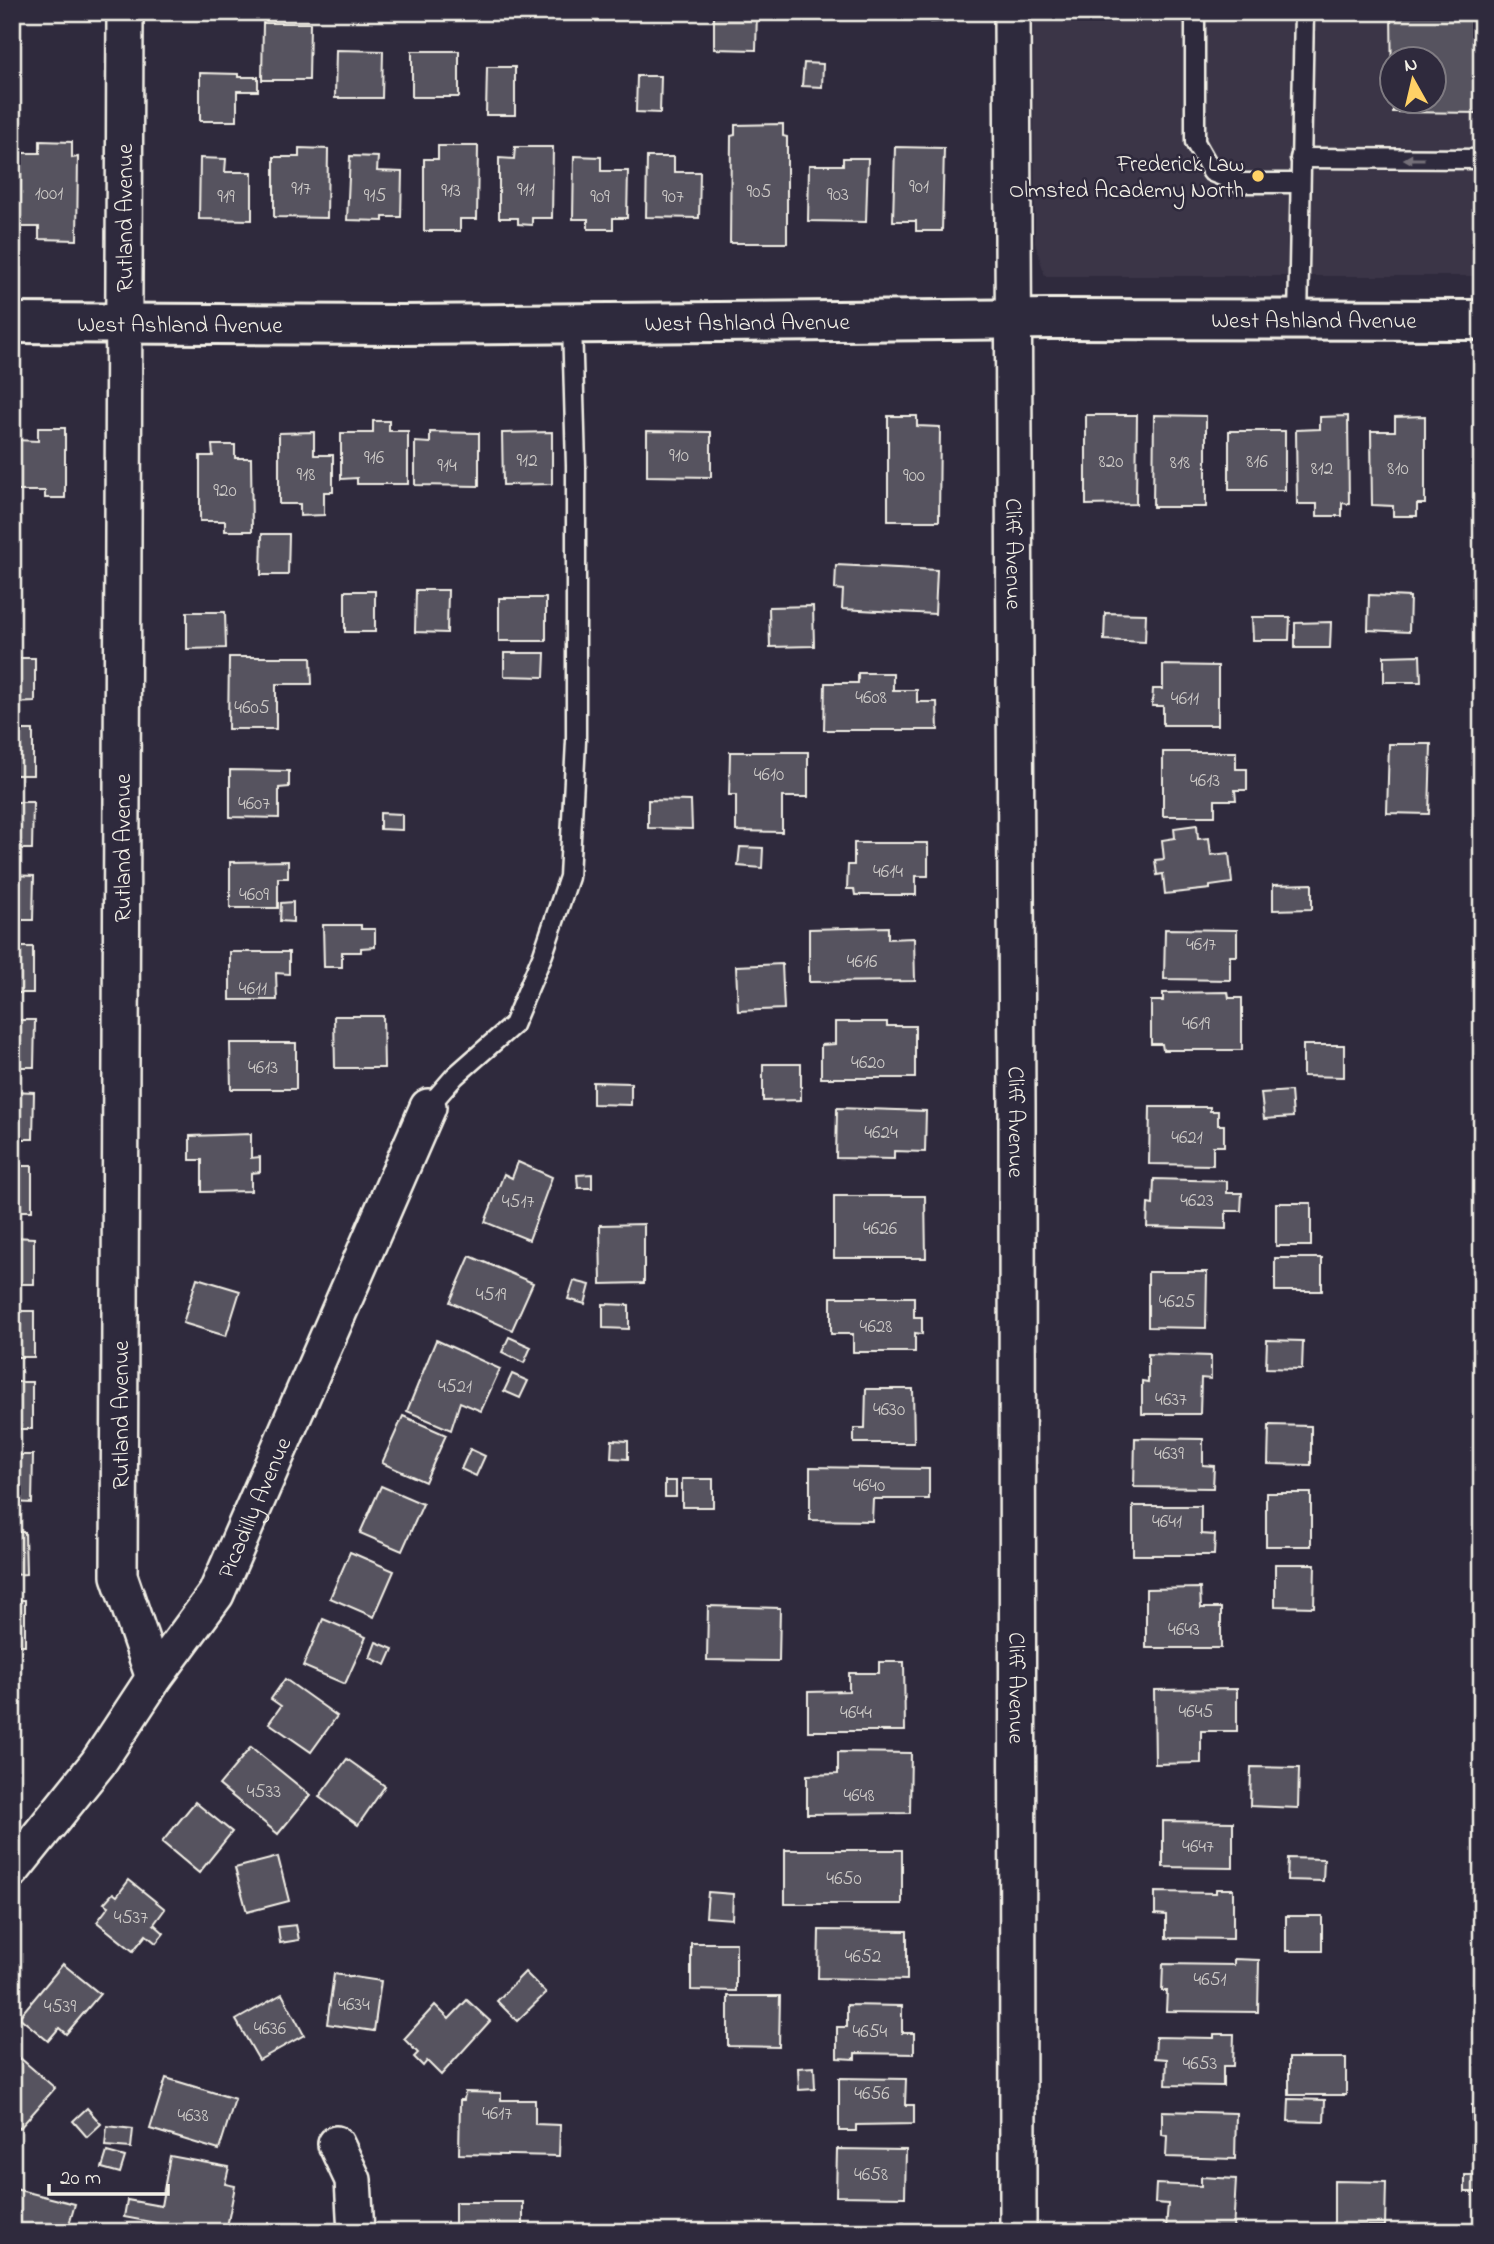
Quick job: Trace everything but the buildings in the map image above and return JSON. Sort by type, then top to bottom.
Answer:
[{"type":"street","name":"Rutland Avenue","points":[[125,12],[119,1576],[154,1678]]},
{"type":"street","name":"Cliff Avenue","points":[[1012,12],[1018,2232]]},
{"type":"street","name":"West Ashland Avenue","points":[[12,323],[401,325],[1013,320],[1482,320]]},
{"type":"street","name":"Picadilly Avenue","points":[[12,1870],[99,1763],[154,1678],[216,1594],[428,1107]]},
{"type":"street","points":[[336,2144],[354,2180],[356,2232]]},
{"type":"lane","points":[[1195,12],[1195,142],[1212,172],[1240,183],[1300,183]]},
{"type":"lane","points":[[1298,320],[1304,12]]},
{"type":"lane","points":[[1300,158],[1482,159]]},
{"type":"lane","points":[[428,1107],[455,1076],[513,1025],[543,954],[569,877],[576,741],[576,466],[572,323]]},
{"type":"shaded area","name":"Frederick Law Olmsted Academy North","points":[[1033,12],[1482,12],[1482,276],[1045,276],[1035,243]]},
{"type":"place","name":"Frederick Law Olmsted Academy North","points":[[1258,176]]}]
